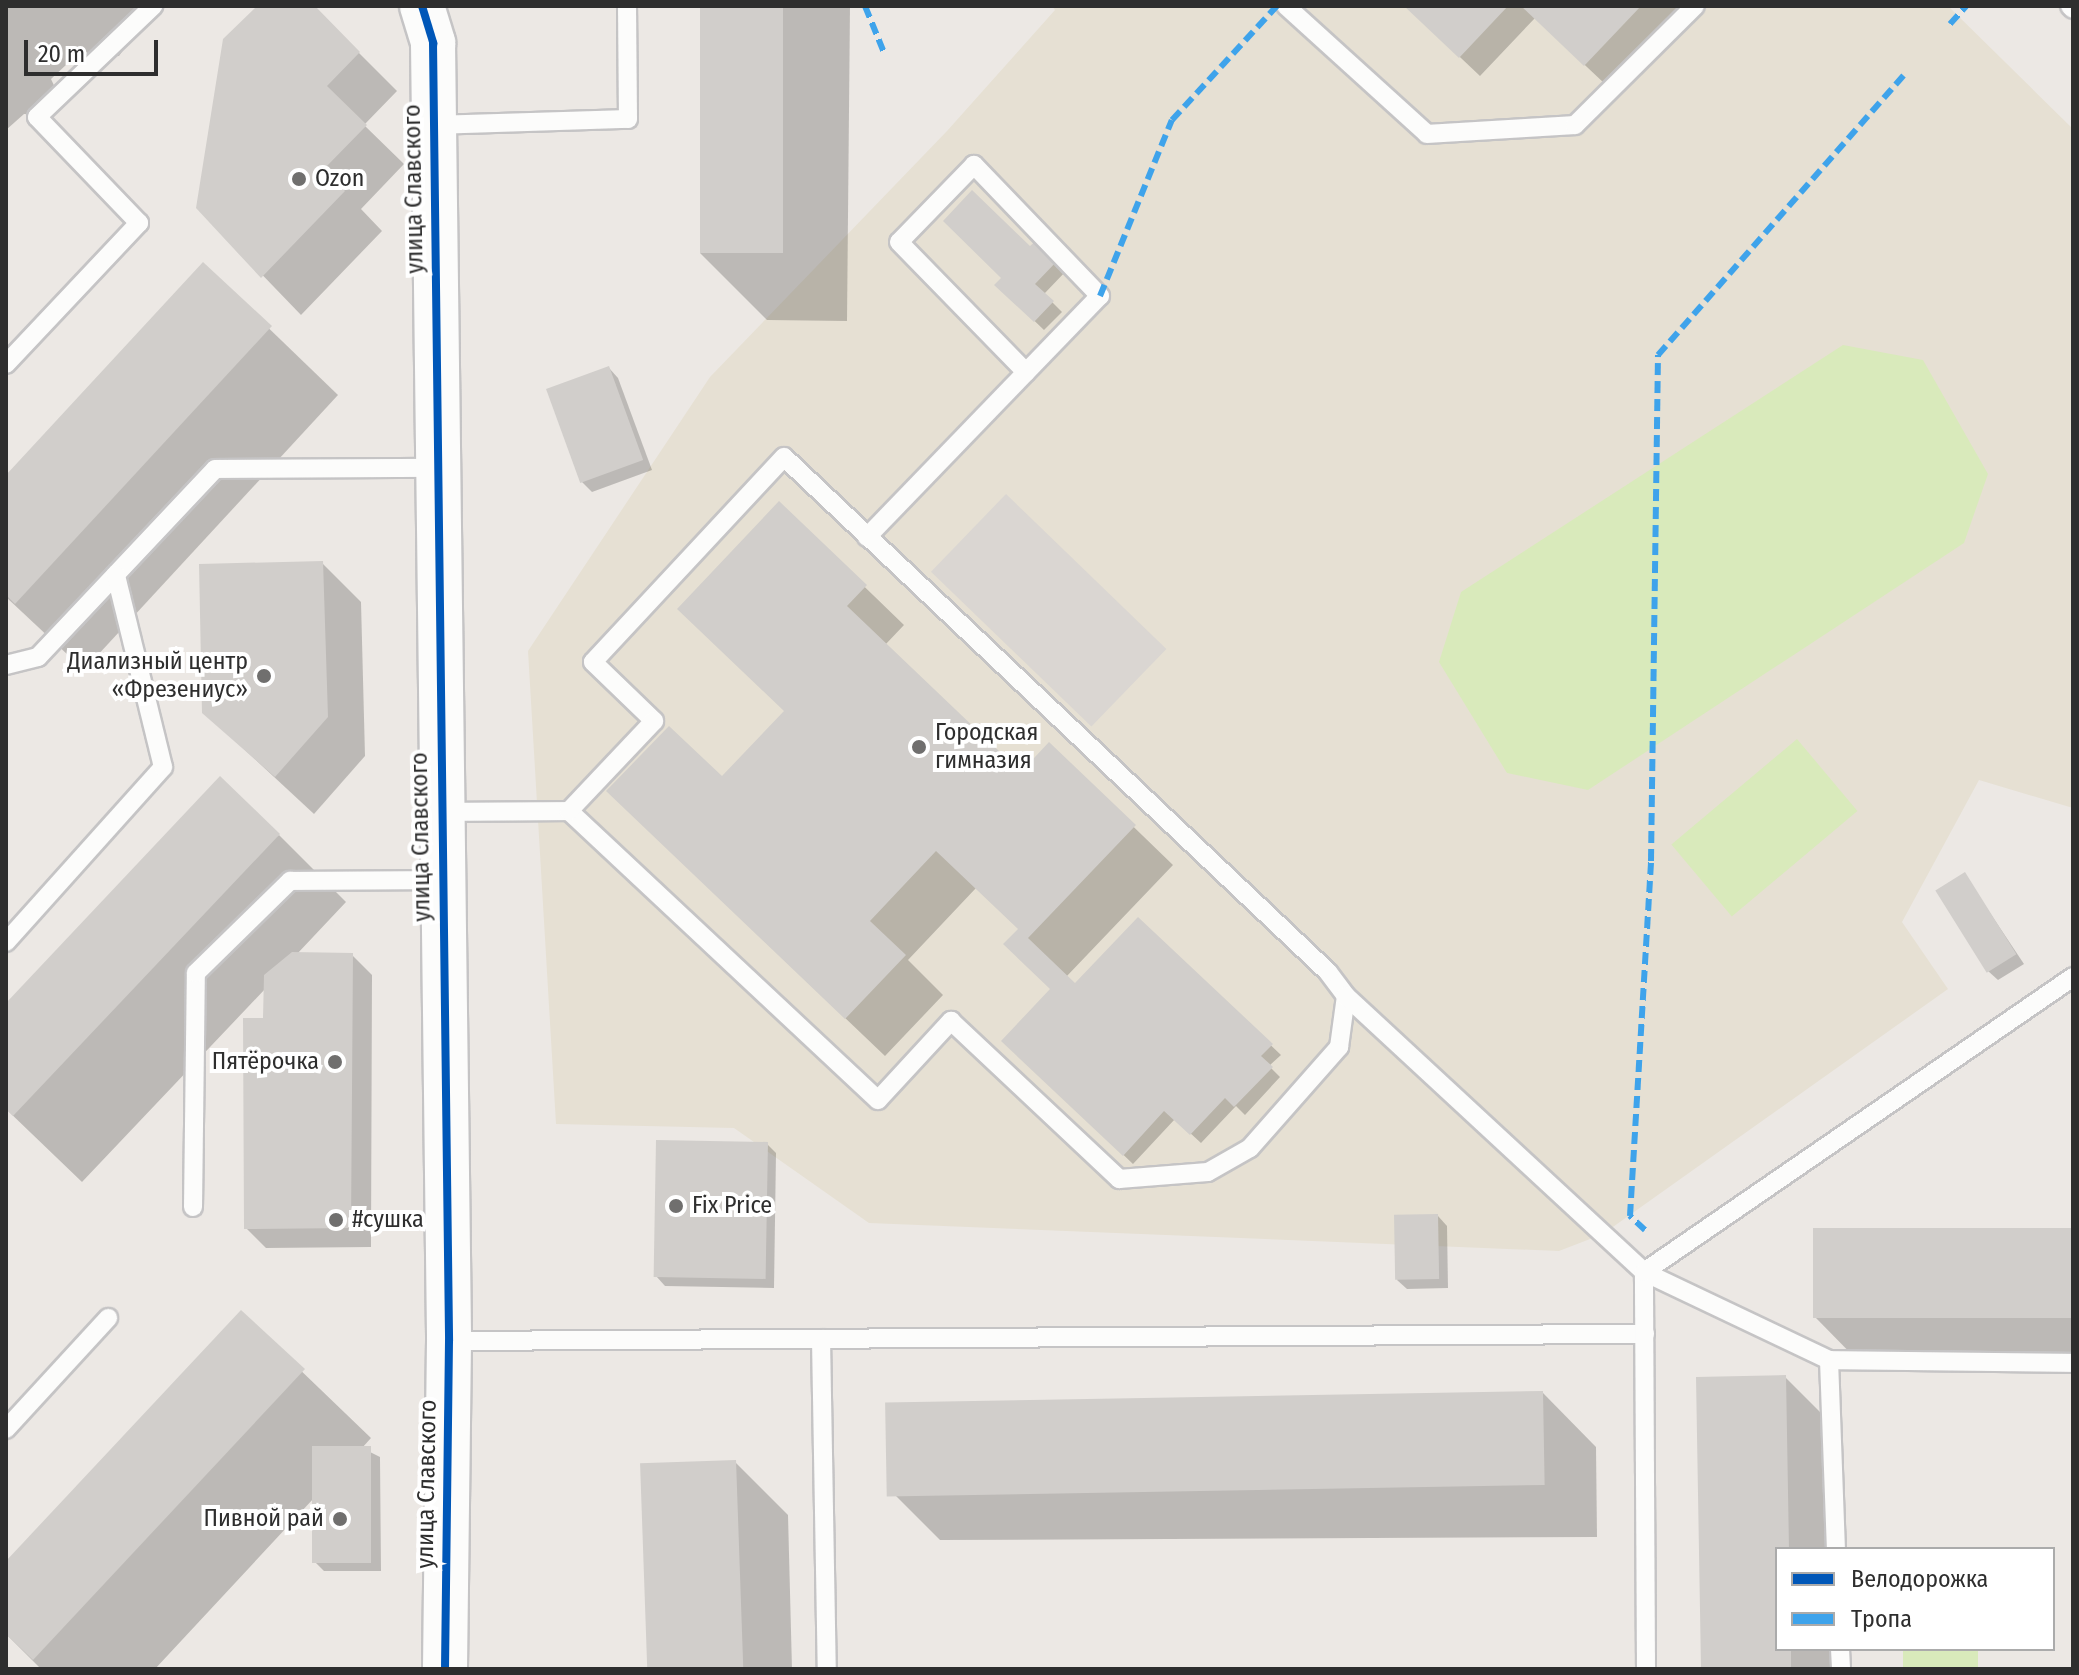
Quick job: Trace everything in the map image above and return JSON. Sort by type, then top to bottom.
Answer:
[{"type":"street","name":"улица Славского","points":[[422,6],[433,43],[449,1341],[445,1669]]},
{"type":"lane","points":[[6,364],[139,223],[37,117],[153,6]]},
{"type":"lane","points":[[434,125],[628,119],[627,6]]},
{"type":"lane","points":[[1286,6],[1427,134],[1575,125],[1695,6]]},
{"type":"lane","points":[[867,537],[1100,296],[974,165],[899,242],[1026,372]]},
{"type":"lane","points":[[569,811],[654,721],[593,662],[784,457],[1328,972],[1346,996],[1644,1272],[1829,1360],[2073,1363]]},
{"type":"lane","points":[[6,665],[38,657],[215,469],[437,468]]},
{"type":"lane","points":[[6,942],[163,767],[116,575]]},
{"type":"lane","points":[[441,812],[569,811],[878,1100],[951,1021],[1119,1179],[1208,1172],[1250,1148],[1339,1047],[1346,996]]},
{"type":"lane","points":[[193,1207],[196,973],[290,881],[442,880]]},
{"type":"lane","points":[[1644,1272],[2073,977]]},
{"type":"lane","points":[[1644,1272],[1646,1669]]},
{"type":"lane","points":[[6,1429],[108,1318]]},
{"type":"lane","points":[[449,1341],[1645,1334]]},
{"type":"lane","points":[[821,1339],[827,1669]]},
{"type":"lane","points":[[1829,1360],[1836,1547]]},
{"type":"shaded area","points":[[1052,6],[1948,6],[2073,129],[2073,808],[1979,780],[1902,922],[1948,989],[1603,1234],[1559,1251],[869,1223],[734,1128],[556,1124],[528,651],[710,377],[947,131],[1055,10]]},
{"type":"shaded area","points":[[1006,494],[1166,649],[1091,727],[931,572]]},
{"type":"green space","points":[[1843,345],[1923,360],[1988,474],[1964,543],[1588,790],[1507,773],[1439,662],[1461,592]]},
{"type":"green space","points":[[1797,739],[1857,811],[1732,916],[1671,844]]},
{"type":"green space","points":[[1903,1651],[1978,1651],[1978,1669],[1903,1669]]},
{"type":"building","points":[[257,6],[315,6],[360,52],[327,86],[367,125],[324,169],[345,191],[261,278],[196,208],[223,39]]},
{"type":"building","points":[[700,6],[783,6],[783,253],[700,253]]},
{"type":"building","points":[[1404,6],[1508,6],[1459,58]]},
{"type":"building","points":[[1521,6],[1641,6],[1584,66]]},
{"type":"building","points":[[972,190],[1030,246],[1038,239],[1059,259],[1035,284],[1054,301],[1034,322],[994,285],[1001,278],[943,221]]},
{"type":"building","points":[[203,262],[272,326],[15,604],[6,595],[6,475]]},
{"type":"building","points":[[609,366],[643,460],[580,483],[546,389]]},
{"type":"building","points":[[779,501],[867,585],[847,606],[1021,772],[1049,742],[1136,825],[1028,938],[1075,983],[1138,917],[1273,1044],[1261,1056],[1273,1067],[1234,1107],[1225,1098],[1190,1135],[1164,1111],[1123,1156],[1001,1041],[1050,989],[1003,944],[1018,929],[936,851],[870,921],[906,955],[845,1019],[606,791],[669,726],[722,776],[784,711],[677,609]]},
{"type":"building","name":"Диализный центр «Фрезениус»","points":[[323,561],[328,717],[275,777],[202,713],[199,564]]},
{"type":"building","points":[[220,776],[280,834],[13,1116],[6,1109],[6,1003]]},
{"type":"building","points":[[1965,872],[2016,954],[1987,973],[1935,891]]},
{"type":"building","points":[[292,952],[353,953],[351,1228],[244,1229],[243,1018],[263,1018],[264,975]]},
{"type":"building","points":[[656,1140],[768,1142],[766,1279],[654,1277]]},
{"type":"building","points":[[1438,1214],[1439,1279],[1395,1280],[1394,1215]]},
{"type":"building","points":[[1813,1228],[2073,1228],[2073,1318],[1813,1318]]},
{"type":"building","points":[[241,1310],[305,1369],[33,1660],[6,1634],[6,1561]]},
{"type":"building","points":[[1786,1375],[1789,1547],[1775,1547],[1775,1651],[1791,1651],[1791,1669],[1701,1669],[1696,1377]]},
{"type":"building","points":[[1543,1391],[1545,1485],[887,1496],[885,1402]]},
{"type":"building","points":[[312,1446],[371,1446],[371,1563],[312,1563]]},
{"type":"building","points":[[736,1460],[743,1669],[647,1669],[640,1463]]},
{"type":"marked path","points":[[865,6],[885,55]]},
{"type":"marked path","points":[[1100,296],[1172,120],[1277,6]]},
{"type":"marked path","points":[[1950,24],[1966,6]]},
{"type":"marked path","points":[[1645,1230],[1630,1216],[1651,861],[1658,355],[1907,72]]},
{"type":"cycle path","points":[[422,6],[433,43],[449,1341],[445,1669]]},
{"type":"place","name":"Ozon","points":[[299,179]]},
{"type":"place","name":"Диализный центр «Фрезениус»","points":[[264,676]]},
{"type":"place","name":"Городская гимназия","points":[[919,747]]},
{"type":"place","name":"Пятёрочка","points":[[335,1062]]},
{"type":"place","name":"Fix Price","points":[[676,1206]]},
{"type":"place","name":"#сушка","points":[[336,1220]]},
{"type":"place","name":"Пивной рай","points":[[340,1519]]}]
